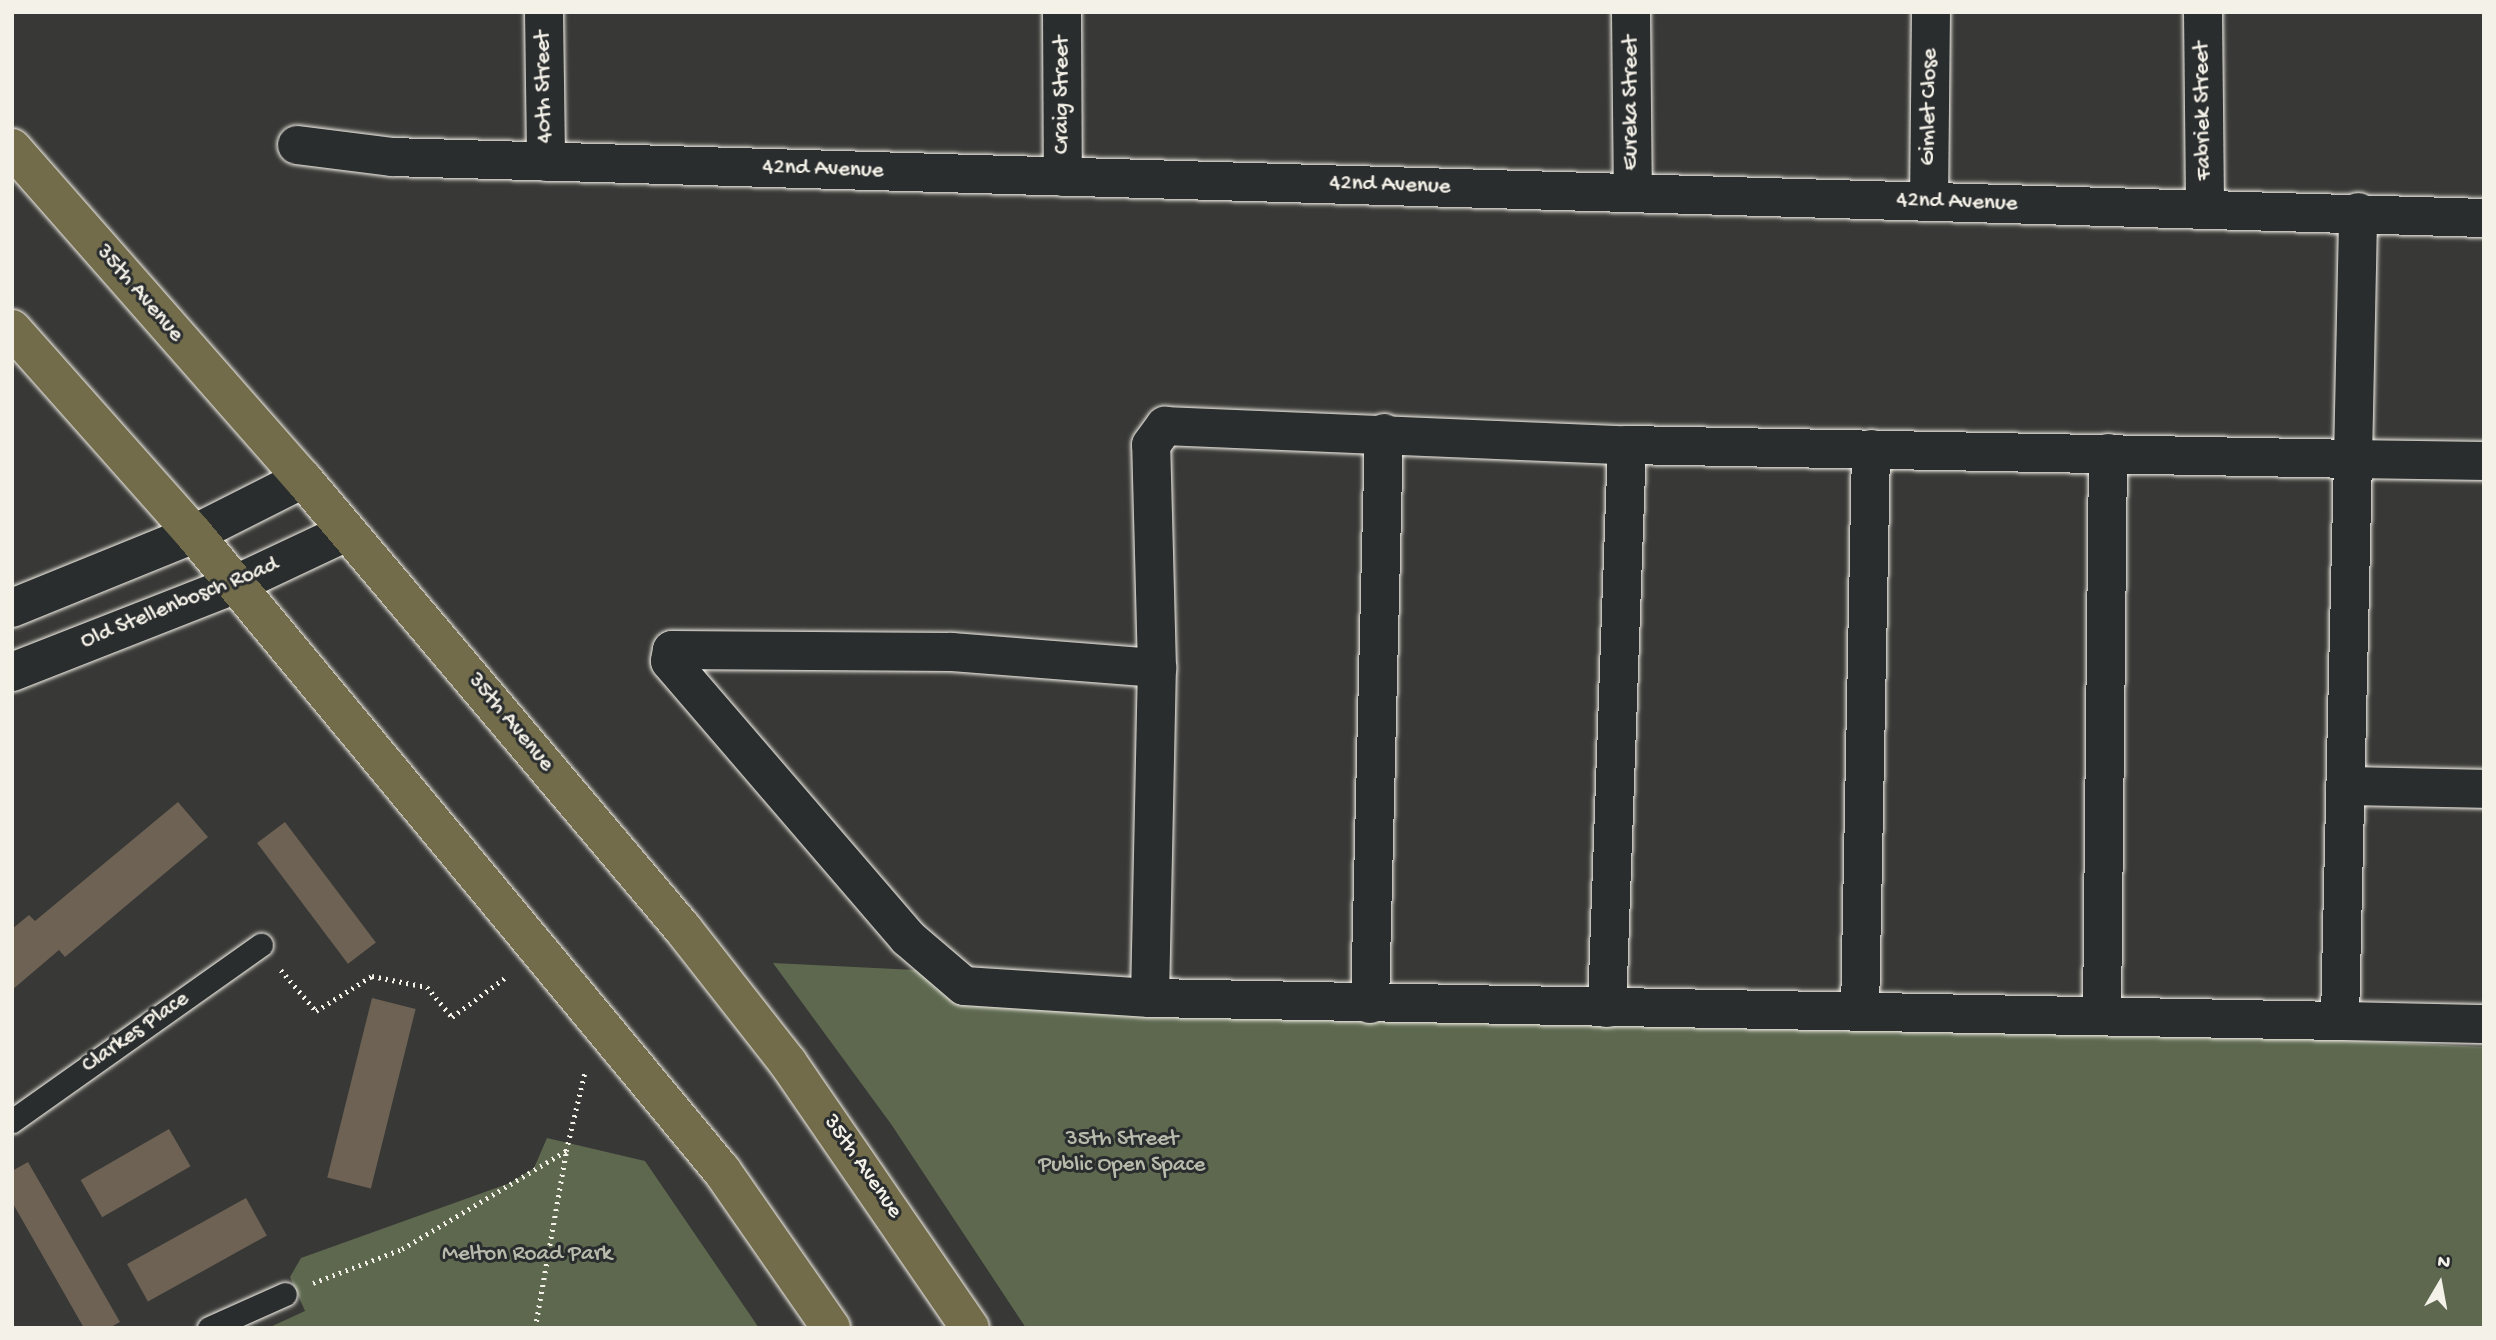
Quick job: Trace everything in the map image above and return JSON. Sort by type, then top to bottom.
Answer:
[{"type":"main road","name":"35th Avenue","points":[[12,148],[303,479],[683,929],[788,1063],[970,1328]]},
{"type":"main road","points":[[12,329],[194,534],[232,586],[722,1171],[831,1328]]},
{"type":"street","name":"40th Street","points":[[544,12],[546,162]]},
{"type":"street","name":"Craig Street","points":[[1062,12],[1063,177]]},
{"type":"street","name":"Eureka Street","points":[[1631,12],[1633,193]]},
{"type":"street","name":"Gimlet Close","points":[[1929,202],[1931,12]]},
{"type":"street","name":"Fabriek Street","points":[[2203,12],[2205,210]]},
{"type":"street","name":"42nd Avenue","points":[[296,145],[392,157],[2205,210],[2358,212],[2484,218]]},
{"type":"street","points":[[2340,1021],[2358,212]]},
{"type":"street","points":[[1150,998],[1157,668],[1152,445],[1166,426],[1627,444],[2484,461]]},
{"type":"street","points":[[1370,1004],[1384,433]]},
{"type":"street","points":[[1607,1008],[1627,444]]},
{"type":"street","points":[[1860,1012],[1871,449]]},
{"type":"street","points":[[2102,1015],[2108,453]]},
{"type":"street","points":[[12,607],[194,534],[303,479]]},
{"type":"street","name":"Old Stellenbosch Road","points":[[12,673],[232,586],[346,532]]},
{"type":"street","points":[[1157,668],[899,652],[672,650],[670,662],[908,939],[964,986],[1150,998],[1370,1004],[2102,1015],[2484,1024]]},
{"type":"street","points":[[2346,786],[2484,789]]},
{"type":"lane","name":"Clarkes Place","points":[[12,1121],[261,945]]},
{"type":"lane","points":[[209,1328],[285,1294]]},
{"type":"path","points":[[261,945],[316,1011],[372,976],[426,987],[452,1017],[506,977]]},
{"type":"path","points":[[535,1328],[566,1151],[586,1066]]},
{"type":"path","points":[[285,1294],[402,1249],[566,1151]]},
{"type":"green space","name":"35th Street Public Open Space","points":[[773,963],[2484,1047],[2484,1328],[1026,1328],[891,1124]]},
{"type":"green space","name":"Melton Road Park","points":[[547,1138],[645,1161],[759,1328],[268,1328],[305,1311],[290,1277],[301,1258],[510,1183],[534,1168]]},
{"type":"building","points":[[178,802],[208,837],[65,957],[59,950],[12,990],[12,929],[29,915],[35,921]]},
{"type":"building","points":[[285,822],[376,943],[348,964],[257,843]]},
{"type":"building","points":[[372,998],[416,1009],[371,1188],[327,1178]]},
{"type":"building","points":[[169,1129],[190,1166],[102,1217],[81,1180]]},
{"type":"building","points":[[28,1162],[120,1322],[109,1328],[84,1328],[12,1202],[12,1171]]},
{"type":"building","points":[[246,1198],[267,1236],[148,1302],[127,1264]]}]
